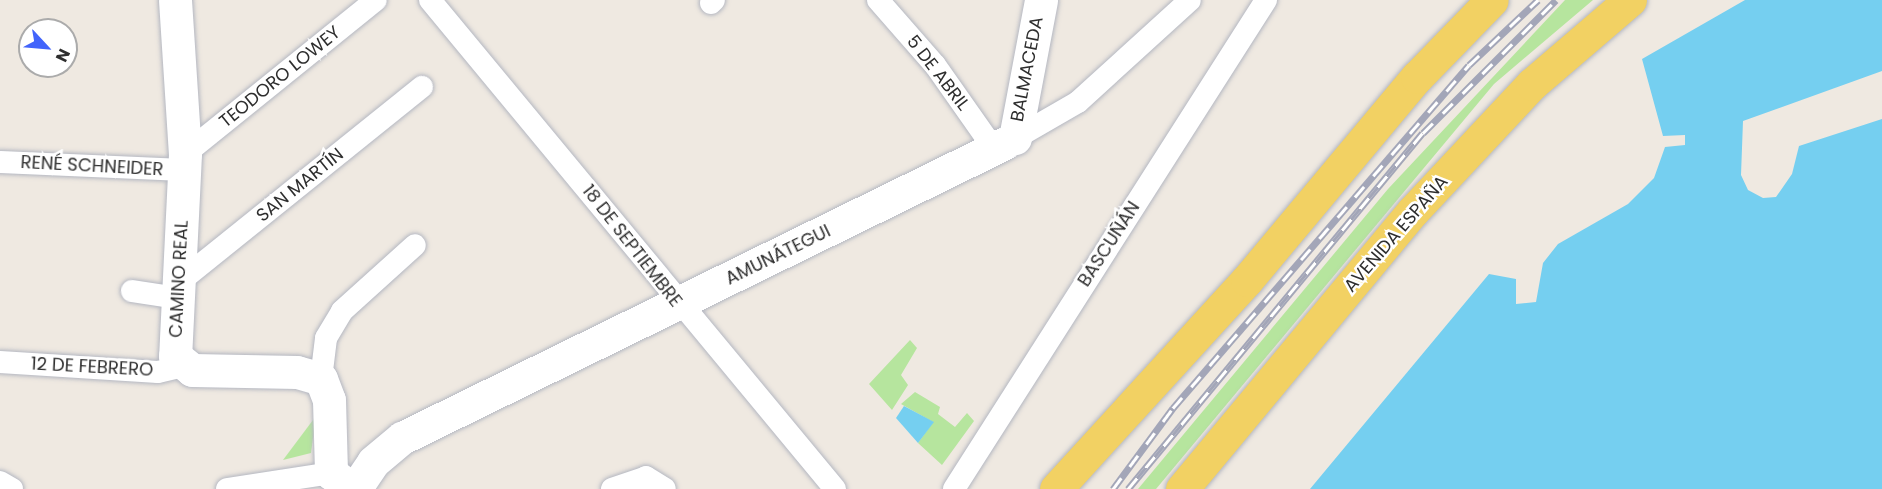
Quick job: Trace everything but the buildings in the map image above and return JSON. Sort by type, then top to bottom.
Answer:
[{"type":"main road","points":[[1056,489],[1247,280],[1418,76],[1492,0]]},
{"type":"main road","name":"AVENIDA ESPAÑA","points":[[1182,489],[1413,211],[1532,84],[1630,0]]},
{"type":"street","name":"CAMINO REAL","points":[[175,0],[184,162],[175,356],[183,366]]},
{"type":"street","name":"TEODORO LOWEY","points":[[184,162],[376,0]]},
{"type":"street","name":"18 DE SEPTIEMBRE","points":[[430,0],[676,303],[836,489]]},
{"type":"street","name":"5 DE ABRIL","points":[[878,0],[1005,144]]},
{"type":"street","name":"BALMACEDA","points":[[1005,144],[1041,0]]},
{"type":"street","name":"AMUNÁTEGUI","points":[[346,484],[402,438],[1005,144],[1078,102],[1190,0]]},
{"type":"street","name":"BASCUÑÁN","points":[[954,489],[1266,0]]},
{"type":"street","name":"SAN MARTÍN","points":[[178,291],[422,87]]},
{"type":"street","name":"RENÉ SCHNEIDER","points":[[0,162],[184,162]]},
{"type":"street","points":[[227,489],[346,484],[329,400],[321,379],[326,338],[342,311],[415,246]]},
{"type":"street","points":[[132,291],[178,291]]},
{"type":"street","name":"12 DE FEBRERO","points":[[0,362],[158,372],[183,366]]},
{"type":"street","points":[[183,366],[297,372],[321,379]]},
{"type":"street","points":[[612,489],[646,477],[665,489]]},
{"type":"street","points":[[0,482],[12,489]]},
{"type":"green space","points":[[1565,0],[1593,0],[1494,84],[1156,489],[1138,489],[1388,189]]},
{"type":"green space","points":[[910,340],[917,348],[901,375],[908,385],[892,410],[869,384]]},
{"type":"green space","points":[[915,392],[940,407],[938,414],[955,427],[967,413],[974,421],[942,465],[918,443],[933,422],[901,404]]},
{"type":"green space","points":[[316,416],[311,453],[283,460]]},
{"type":"water","points":[[1745,0],[1882,0],[1882,71],[1743,121],[1741,175],[1748,190],[1763,198],[1776,197],[1792,174],[1799,146],[1882,119],[1882,489],[1310,489],[1489,274],[1516,279],[1516,304],[1536,302],[1543,263],[1558,244],[1628,204],[1654,178],[1665,147],[1685,145],[1685,135],[1663,136],[1642,59]]},
{"type":"water","points":[[904,406],[934,422],[918,443],[896,418]]},
{"type":"railway","points":[[1113,489],[1173,408],[1469,65],[1538,0]]},
{"type":"railway","points":[[1128,489],[1423,133],[1556,0]]}]
